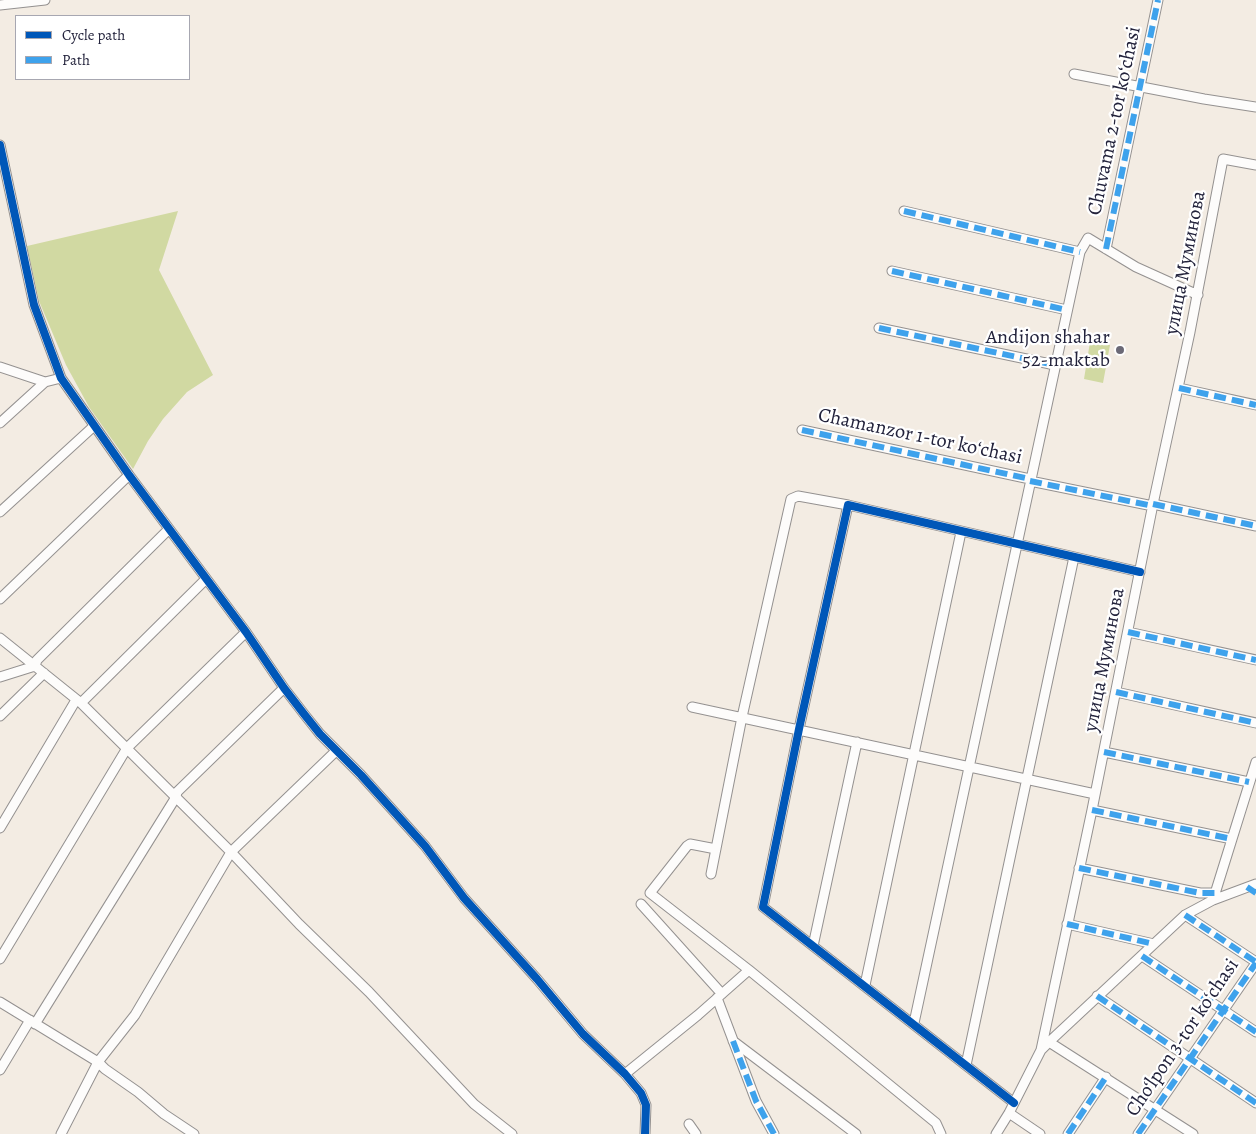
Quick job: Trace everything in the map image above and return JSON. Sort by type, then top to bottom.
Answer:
[{"type":"street","points":[[0,5],[46,0]]},
{"type":"street","name":"Chuvama 2-tor koʻchasi","points":[[1106,249],[1158,0]]},
{"type":"street","points":[[1074,74],[1256,107]]},
{"type":"street","points":[[0,145],[34,305],[61,378],[129,475],[246,632],[284,688],[320,734],[425,846],[464,898],[537,979],[589,1041],[625,1074],[641,1093],[646,1106],[645,1134]]},
{"type":"street","name":"улица Муминова","points":[[1041,1050],[1198,295],[1223,159],[1256,165]]},
{"type":"street","points":[[904,211],[1080,252]]},
{"type":"street","points":[[914,1024],[1080,252],[1088,238],[1136,267],[1198,295]]},
{"type":"street","points":[[892,271],[1067,310]]},
{"type":"street","points":[[879,328],[1055,365]]},
{"type":"street","points":[[0,367],[45,382]]},
{"type":"street","points":[[0,423],[45,382],[61,378]]},
{"type":"street","points":[[1179,388],[1256,405]]},
{"type":"street","points":[[0,512],[94,426]]},
{"type":"street","name":"Chamanzor 1-tor koʻchasi","points":[[802,430],[1030,480],[1256,526]]},
{"type":"street","points":[[0,599],[129,475]]},
{"type":"street","points":[[711,874],[742,717],[791,499],[798,496],[904,517],[961,532],[1140,572]]},
{"type":"street","points":[[848,506],[799,729],[763,907],[1014,1102]]},
{"type":"street","points":[[35,666],[37,660],[169,529]]},
{"type":"street","points":[[865,985],[961,532]]},
{"type":"street","points":[[966,1065],[1074,558]]},
{"type":"street","points":[[0,828],[79,702],[206,579]]},
{"type":"street","points":[[0,959],[127,748],[246,632]]},
{"type":"street","points":[[1128,632],[1256,660]]},
{"type":"street","points":[[0,638],[79,702],[127,748],[231,852],[299,924],[369,992],[474,1104],[512,1134]]},
{"type":"street","points":[[0,677],[35,666]]},
{"type":"street","points":[[0,716],[44,673]]},
{"type":"street","points":[[0,1070],[33,1022],[176,797],[177,792],[284,688]]},
{"type":"street","points":[[1116,692],[1256,723]]},
{"type":"street","points":[[692,707],[1095,794]]},
{"type":"street","points":[[813,946],[857,742]]},
{"type":"street","points":[[61,1134],[98,1062],[134,1015],[231,852],[336,751]]},
{"type":"street","points":[[1104,752],[1249,782]]},
{"type":"street","points":[[1215,896],[1256,762]]},
{"type":"street","points":[[1092,810],[1232,839]]},
{"type":"street","points":[[716,849],[690,844],[686,846],[650,893],[749,970],[936,1123],[941,1134]]},
{"type":"street","points":[[1079,868],[1215,896]]},
{"type":"street","points":[[996,1134],[1041,1050],[1097,996],[1185,915],[1215,896],[1252,885],[1256,892]]},
{"type":"street","points":[[641,904],[720,996],[756,1101],[774,1134]]},
{"type":"street","points":[[1185,915],[1256,962]]},
{"type":"street","points":[[1068,924],[1154,944]]},
{"type":"street","points":[[1142,956],[1256,1032]]},
{"type":"street","name":"Cho‘lpon 3-tor koʻchasi","points":[[1138,1134],[1256,962]]},
{"type":"street","points":[[625,1074],[749,970]]},
{"type":"street","points":[[1097,996],[1256,1103]]},
{"type":"street","points":[[0,1002],[98,1062],[104,1069],[194,1134]]},
{"type":"street","points":[[734,1041],[856,1134]]},
{"type":"street","points":[[1049,1042],[1193,1134]]},
{"type":"street","points":[[1068,1134],[1106,1077]]},
{"type":"street","points":[[1008,1113],[1040,1134]]},
{"type":"street","points":[[689,1124],[696,1134]]},
{"type":"green space","points":[[178,211],[159,270],[213,375],[187,392],[163,419],[148,441],[133,469],[89,407],[66,365],[39,301],[27,246]]},
{"type":"green space","points":[[1090,342],[1110,345],[1103,383],[1084,379]]},
{"type":"marked path","points":[[1106,249],[1158,0]]},
{"type":"marked path","points":[[904,211],[1080,252]]},
{"type":"marked path","points":[[892,271],[1067,310]]},
{"type":"marked path","points":[[879,328],[1055,365]]},
{"type":"marked path","points":[[1179,388],[1256,405]]},
{"type":"marked path","points":[[802,430],[1030,479]]},
{"type":"marked path","points":[[1030,481],[1153,506]]},
{"type":"marked path","points":[[1153,504],[1256,526]]},
{"type":"marked path","points":[[1128,632],[1256,660]]},
{"type":"marked path","points":[[1116,692],[1256,723]]},
{"type":"marked path","points":[[1104,752],[1249,782]]},
{"type":"marked path","points":[[1092,810],[1232,839]]},
{"type":"marked path","points":[[1079,868],[1200,893],[1216,893]]},
{"type":"marked path","points":[[1247,887],[1256,893]]},
{"type":"marked path","points":[[1185,915],[1256,962]]},
{"type":"marked path","points":[[1067,924],[1154,944]]},
{"type":"marked path","points":[[1142,956],[1256,1032]]},
{"type":"marked path","points":[[1138,1134],[1256,963]]},
{"type":"marked path","points":[[1097,996],[1256,1103]]},
{"type":"marked path","points":[[733,1041],[756,1101],[774,1134]]},
{"type":"marked path","points":[[1068,1134],[1106,1077]]},
{"type":"cycle path","points":[[0,145],[34,305],[61,378],[129,475],[246,632],[284,688],[320,734],[361,775],[425,846],[464,898],[537,979],[583,1034],[625,1074],[641,1093],[646,1105],[645,1134]]},
{"type":"cycle path","points":[[1014,1103],[763,907],[799,729],[848,505],[1140,572]]},
{"type":"place","name":"Andijon shahar 52-maktab","points":[[1120,350]]}]
